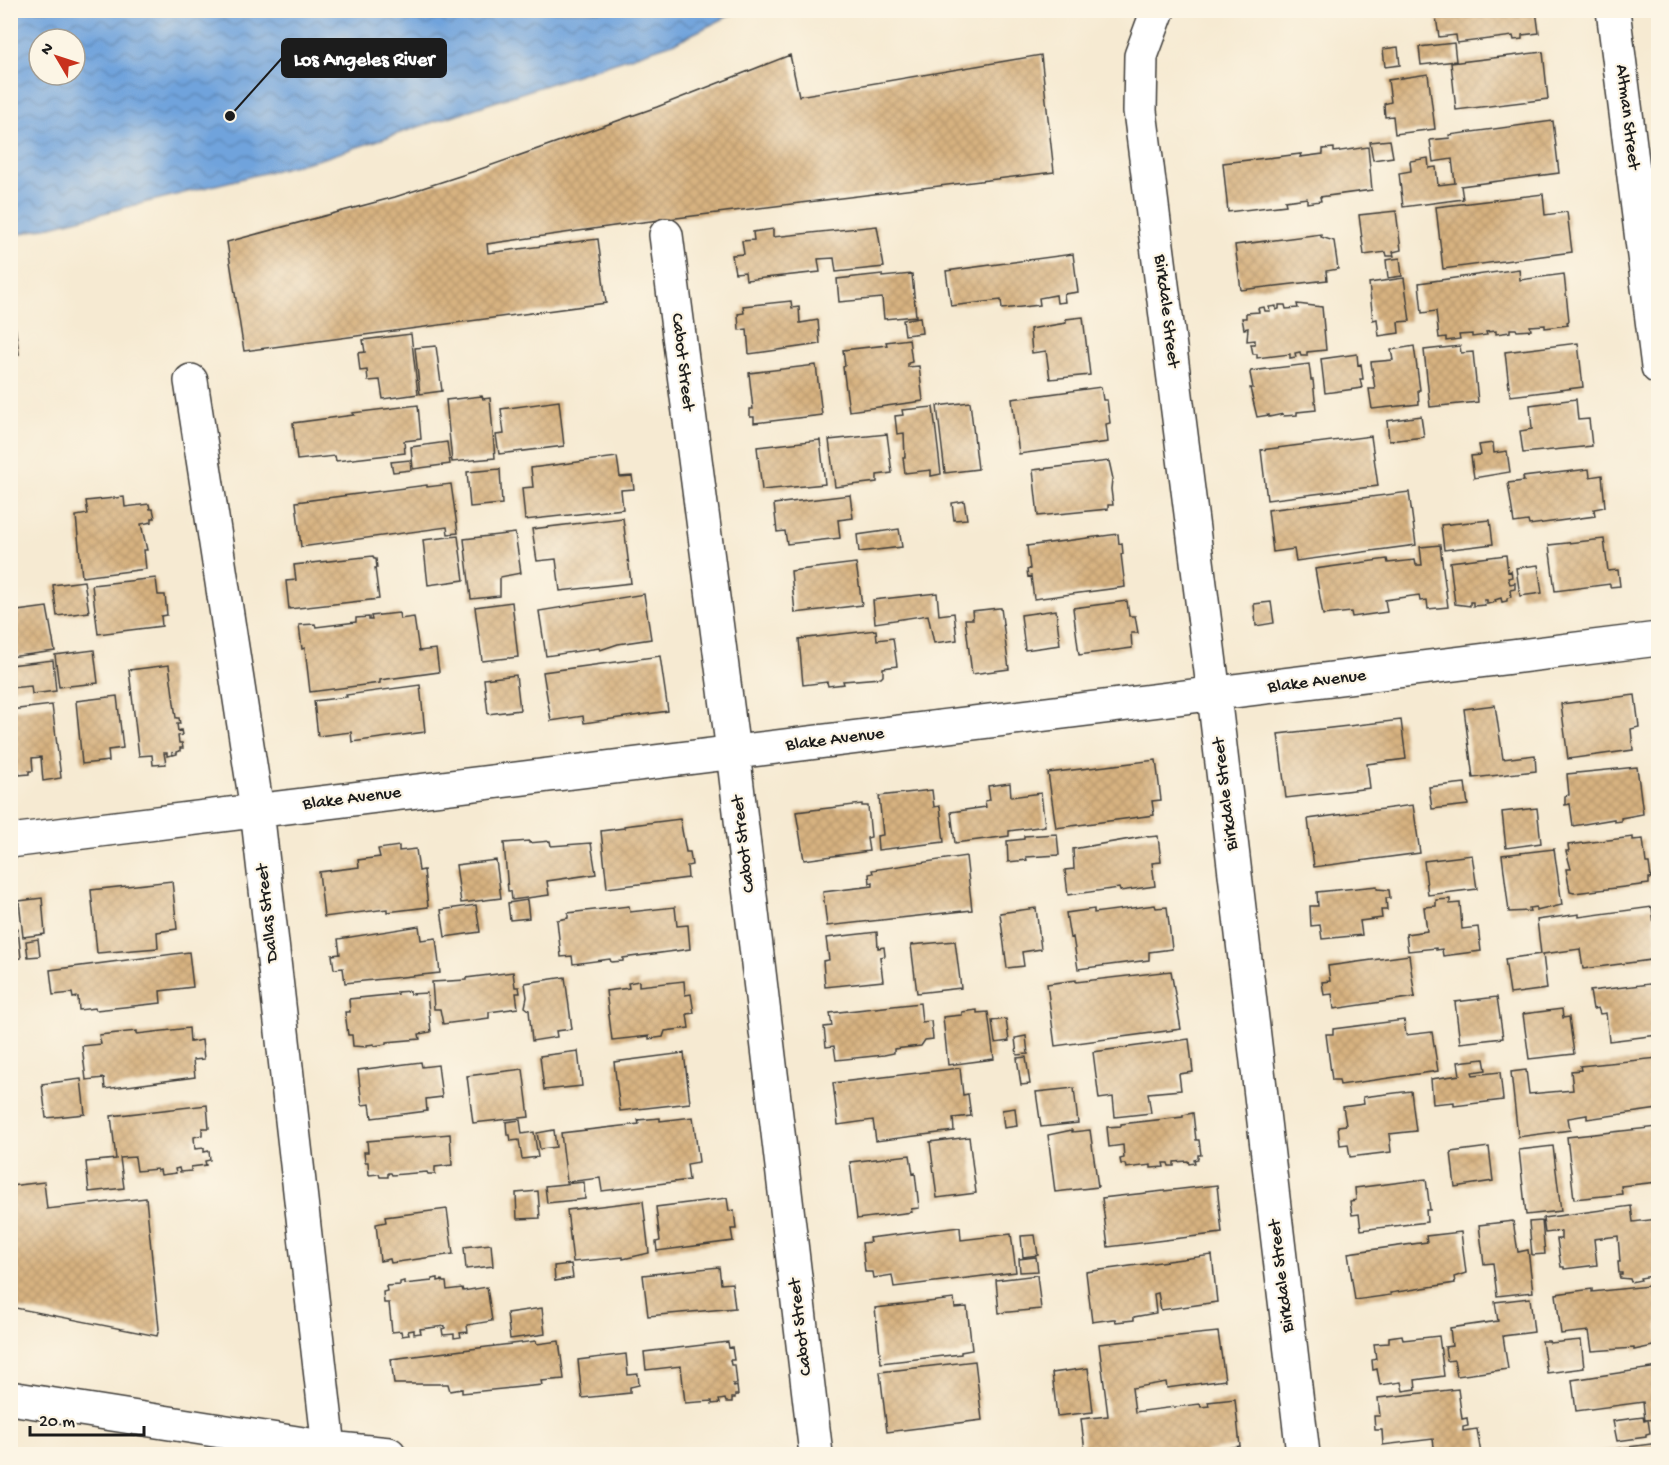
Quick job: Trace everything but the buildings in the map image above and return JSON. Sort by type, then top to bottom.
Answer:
[{"type":"street","name":"Birkdale Street","points":[[1158,10],[1141,56],[1140,111],[1214,694],[1303,1455]]},
{"type":"street","name":"Altman Street","points":[[1613,10],[1647,183],[1659,367]]},
{"type":"street","name":"Cabot Street","points":[[666,235],[733,752],[816,1455]]},
{"type":"street","name":"Dallas Street","points":[[191,381],[257,810],[329,1448]]},
{"type":"street","name":"Blake Avenue","points":[[10,841],[1659,639]]},
{"type":"street","points":[[10,1398],[329,1448],[388,1455]]},
{"type":"water","points":[[10,11],[739,11],[676,42],[324,158],[11,236]]},
{"type":"place","name":"Los Angeles River","points":[[230,116]]}]
